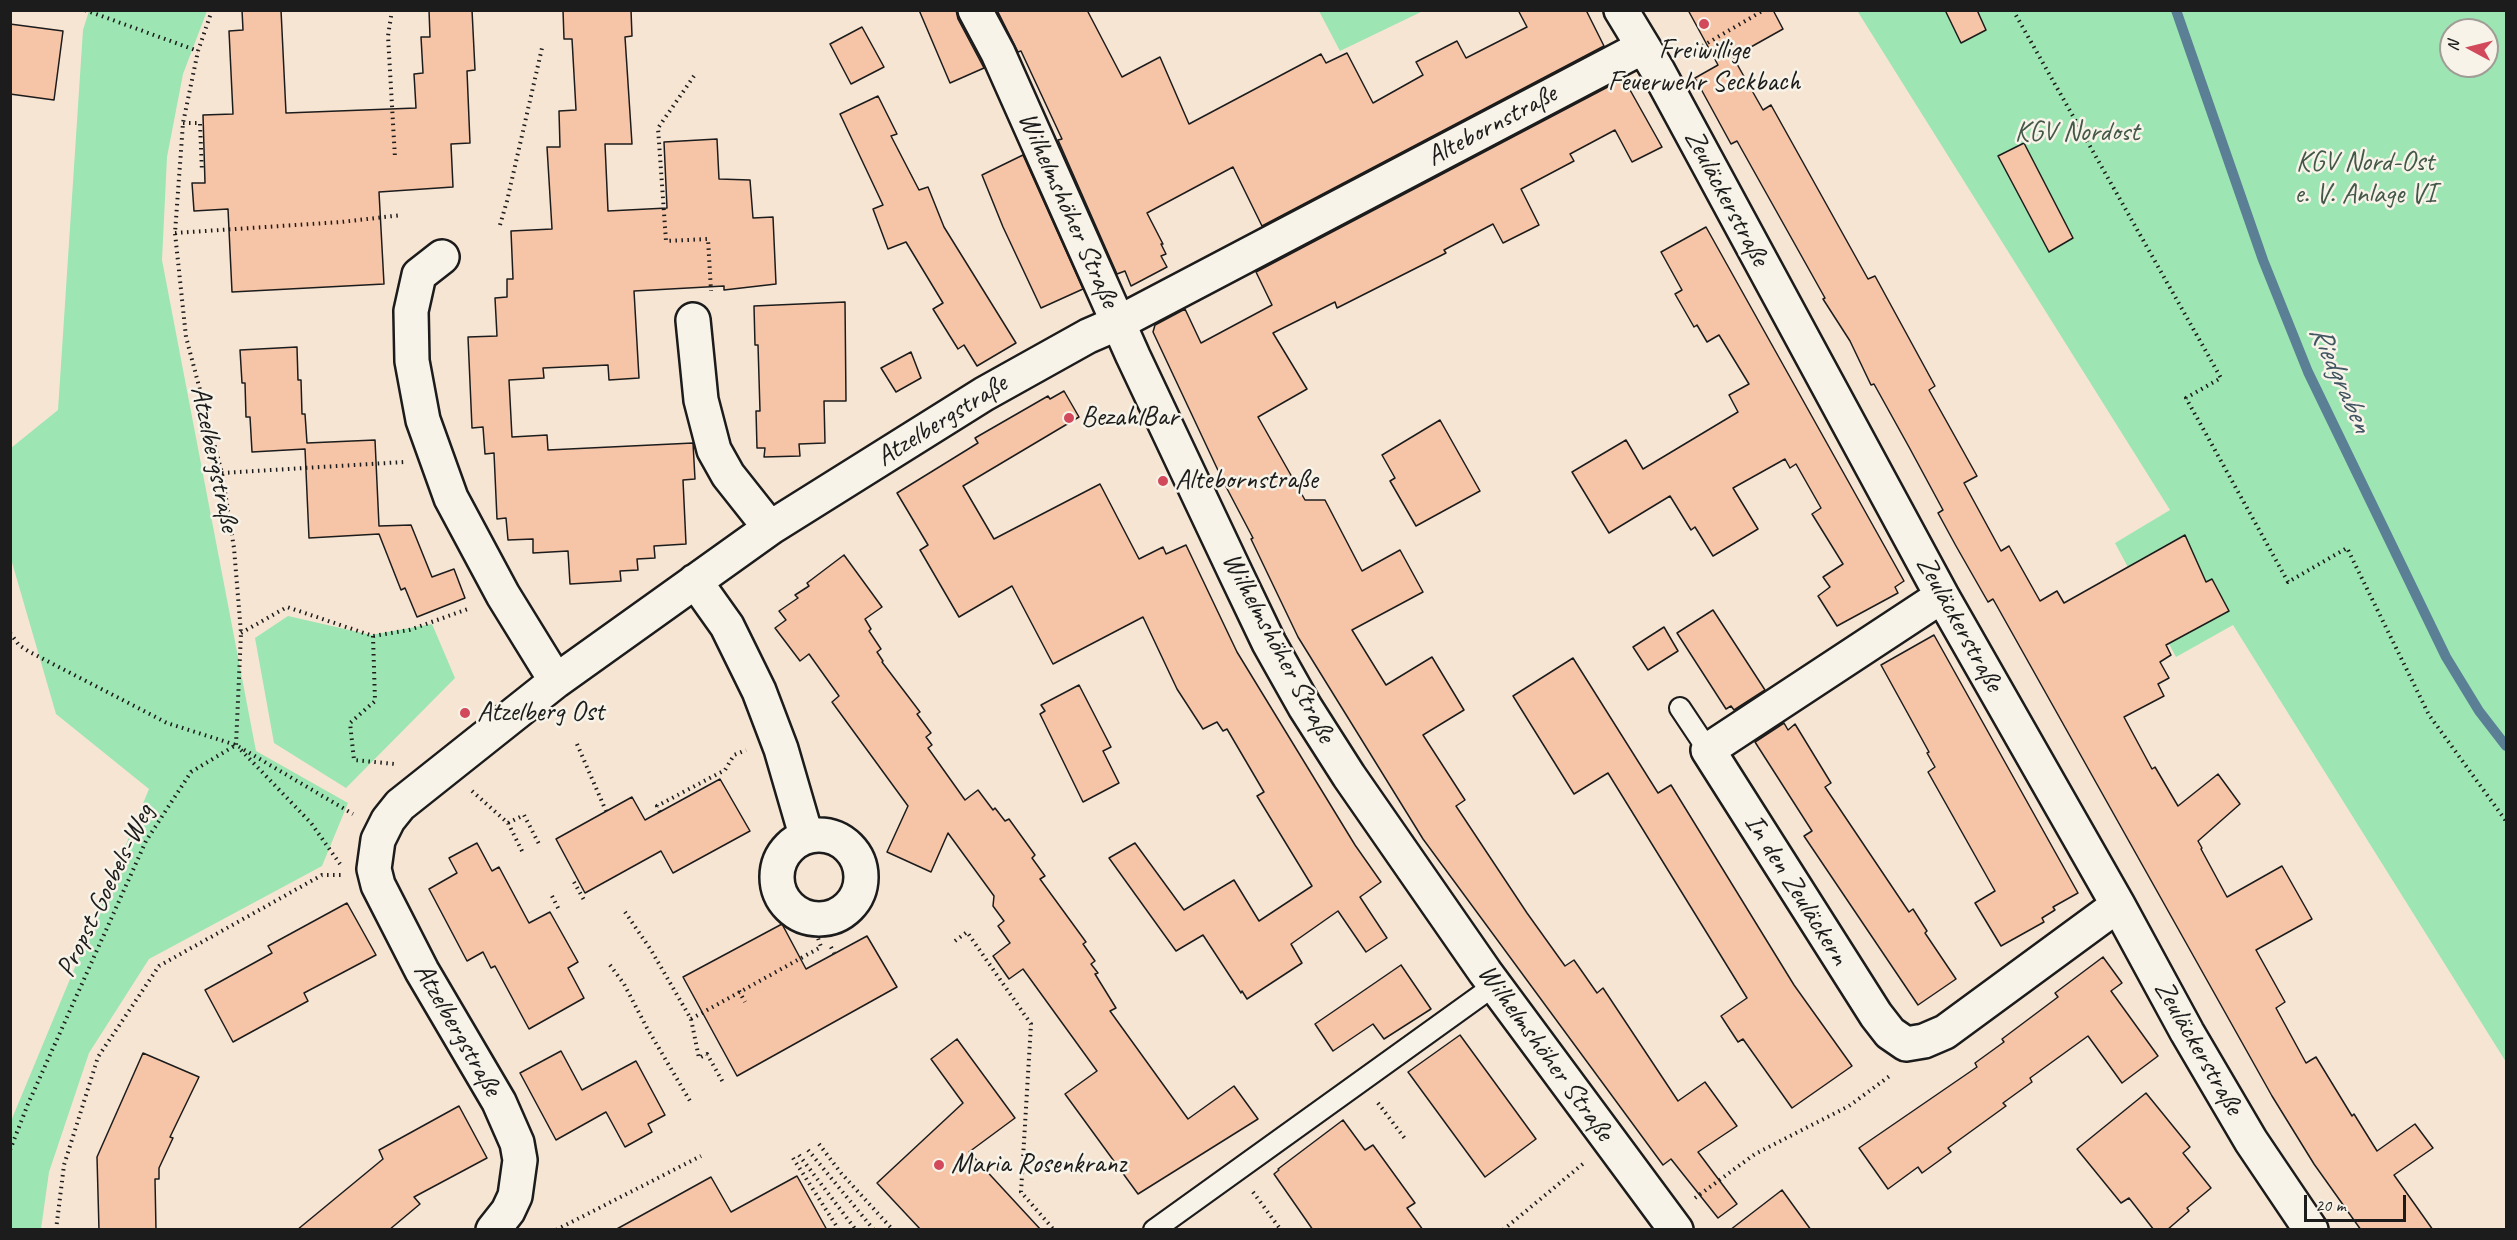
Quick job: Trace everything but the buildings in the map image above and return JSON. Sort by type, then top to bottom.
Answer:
[{"type":"street","name":"Wilhelmshöher Straße","points":[[975,10],[998,53],[1118,323],[1236,574],[1290,680],[1349,776],[1495,986],[1672,1224]]},
{"type":"street","name":"Zeuläckerstraße","points":[[1622,10],[1942,596],[2210,1072],[2251,1141],[2311,1230]]},
{"type":"street","name":"Altebornstraße","points":[[1118,323],[1650,59]]},
{"type":"street","points":[[442,257],[419,275],[411,311],[412,361],[421,410],[451,498],[503,595],[556,681]]},
{"type":"street","points":[[693,320],[701,400],[714,450],[728,475],[770,528]]},
{"type":"street","name":"Atzelbergstraße","points":[[493,1230],[508,1211],[515,1196],[520,1160],[517,1143],[499,1102],[422,971],[383,898],[374,869],[375,852],[382,831],[400,805],[556,681],[770,528],[1014,377],[1088,336],[1118,323]]},
{"type":"street","points":[[695,581],[727,626],[759,691],[781,749],[806,835]]},
{"type":"street","points":[[1708,750],[1942,596]]},
{"type":"street","name":"In den Zeuläckern","points":[[1708,750],[1876,1016],[1890,1033],[1906,1044]]},
{"type":"street","points":[[1906,1044],[1924,1041],[1945,1032],[2118,905]]},
{"type":"lane","points":[[1680,708],[1708,750]]},
{"type":"lane","points":[[1154,1230],[1495,986]]},
{"type":"path","points":[[85,10],[198,51]]},
{"type":"path","name":"Atzelbergstraße","points":[[212,10],[198,51],[183,123],[175,233],[186,337],[222,473],[234,548],[241,633],[236,745]]},
{"type":"path","points":[[392,10],[388,36],[395,158]]},
{"type":"path","points":[[1650,59],[1764,10]]},
{"type":"path","points":[[2013,10],[2221,378],[2186,398],[2288,582],[2348,548],[2429,715],[2506,821]]},
{"type":"path","points":[[500,225],[542,48]]},
{"type":"path","points":[[693,320],[712,313],[708,239],[666,241],[658,128],[694,75]]},
{"type":"path","points":[[183,123],[200,123],[202,172]]},
{"type":"path","points":[[175,233],[341,222],[402,214]]},
{"type":"path","points":[[222,473],[385,463]]},
{"type":"path","points":[[241,633],[287,607],[373,636],[409,630],[503,595]]},
{"type":"path","points":[[11,636],[19,645],[167,723],[236,745],[382,831]]},
{"type":"path","points":[[373,636],[375,701],[350,723],[354,760],[397,764]]},
{"type":"path","points":[[577,744],[606,811]]},
{"type":"path","points":[[56,1230],[64,1166],[98,1057],[159,966],[322,875],[347,875],[310,823],[236,745]]},
{"type":"path","name":"Propst-Goebels-Weg","points":[[10,1150],[28,1104],[146,841],[192,772],[236,745]]},
{"type":"path","points":[[660,812],[657,806],[725,770],[735,755],[755,746]]},
{"type":"path","points":[[465,784],[508,823],[523,853]]},
{"type":"path","points":[[508,823],[524,815],[539,844]]},
{"type":"path","points":[[574,882],[584,900]]},
{"type":"path","points":[[552,896],[560,912]]},
{"type":"path","points":[[625,912],[651,950],[691,1019],[699,1058],[707,1054],[724,1084]]},
{"type":"path","points":[[691,1019],[821,947],[816,932]]},
{"type":"path","points":[[955,941],[967,932],[1031,1024],[1021,1192],[1054,1230]]},
{"type":"path","points":[[831,948],[834,953]]},
{"type":"path","points":[[610,965],[624,984],[690,1101]]},
{"type":"path","points":[[739,991],[745,1002]]},
{"type":"path","points":[[1672,1224],[1755,1154],[1806,1130],[1849,1106],[1895,1073],[1906,1044]]},
{"type":"path","points":[[1361,1081],[1406,1140]]},
{"type":"path","points":[[1503,1230],[1612,1143]]},
{"type":"path","points":[[819,1144],[893,1230]]},
{"type":"path","points":[[808,1150],[874,1230]]},
{"type":"path","points":[[799,1155],[856,1230]]},
{"type":"path","points":[[556,1230],[701,1156]]},
{"type":"path","points":[[793,1158],[839,1230]]},
{"type":"path","points":[[1237,1170],[1281,1230]]},
{"type":"green space","points":[[1862,10],[2506,11],[2506,1062],[2233,625],[2176,657],[2115,543],[2170,510],[1858,12]]},
{"type":"green space","points":[[89,11],[207,11],[183,74],[167,157],[162,260],[256,751],[348,803],[322,866],[149,959],[89,1053],[49,1172],[41,1229],[11,1229],[11,1121],[149,789],[56,714],[11,559],[11,448],[58,410],[83,30]]},
{"type":"green space","points":[[1319,11],[1423,11],[1340,51]]},
{"type":"green space","points":[[288,616],[371,635],[432,624],[455,678],[346,788],[274,743],[255,638]]},
{"type":"waterway","name":"Riedgraben","points":[[2176,10],[2263,260],[2308,372],[2446,657],[2479,711],[2506,746]]},
{"type":"place","name":"Freiwillige Feuerwehr Seckbach","points":[[1704,24]]},
{"type":"place","name":"BezahlBar","points":[[1069,418]]},
{"type":"place","name":"Altebornstraße","points":[[1163,481]]},
{"type":"place","name":"Atzelberg Ost","points":[[465,713]]},
{"type":"place","name":"Maria Rosenkranz","points":[[939,1165]]},
{"type":"park label","name":"KGV Nordost","points":[[2077,133]]},
{"type":"park label","name":"KGV Nord-Ost e. V. Anlage VI","points":[[2365,179]]}]
